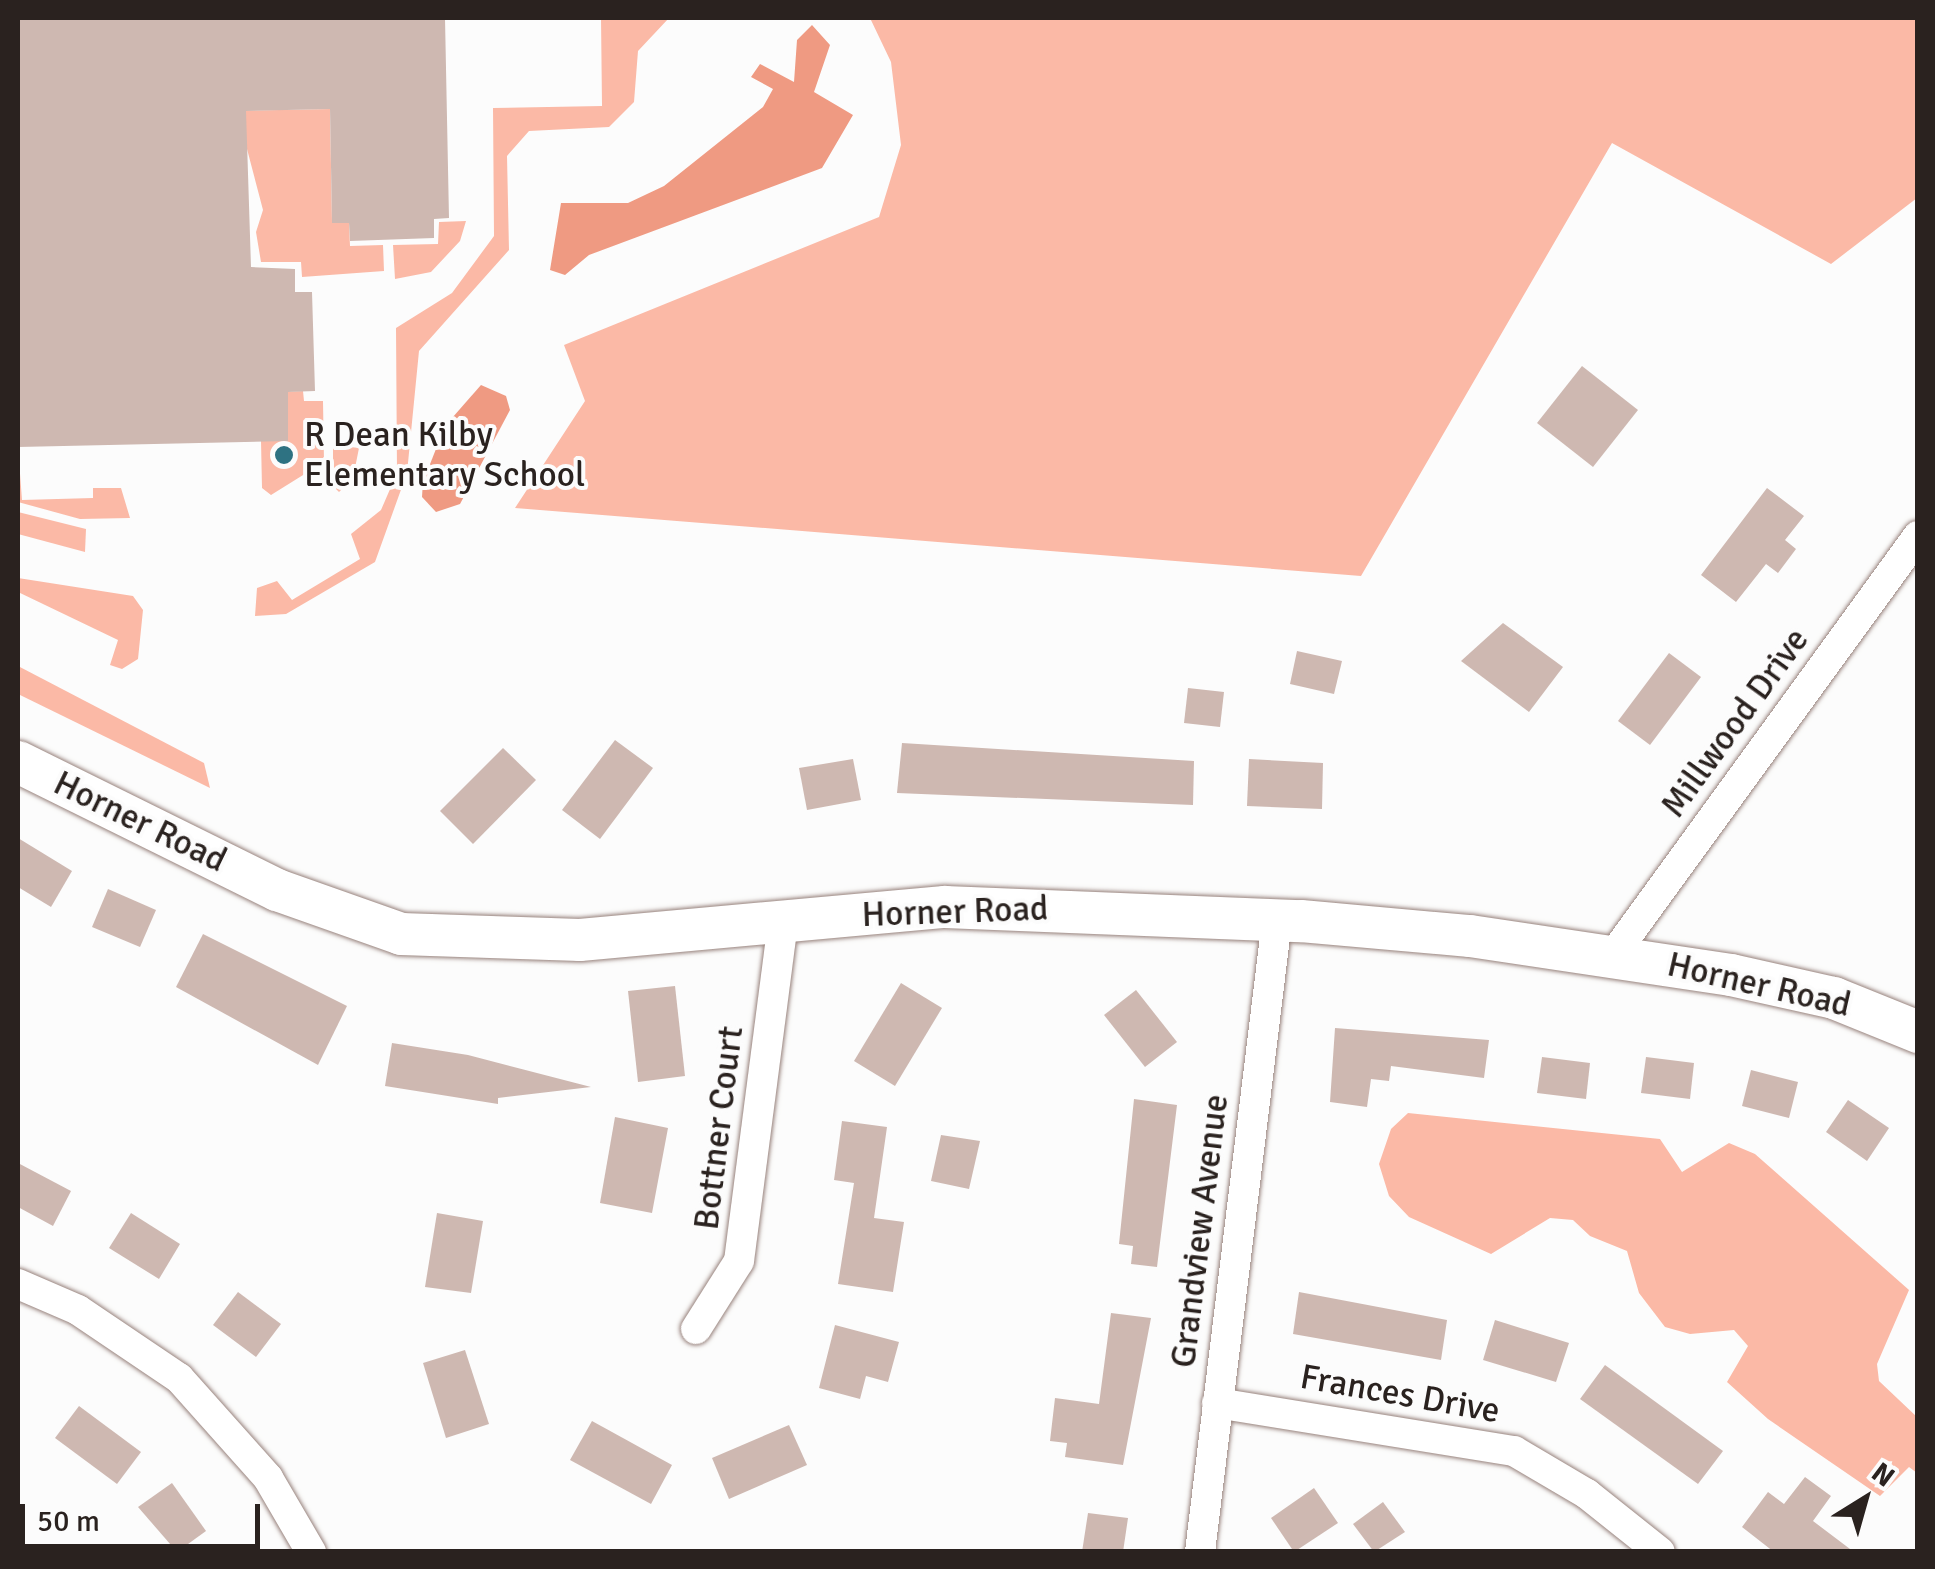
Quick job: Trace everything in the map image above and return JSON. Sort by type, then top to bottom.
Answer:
[{"type":"main road","name":"Horner Road","points":[[18,762],[277,890],[400,934],[580,940],[945,907],[1277,920],[1614,954],[1834,998],[1918,1032]]},
{"type":"street","name":"Millwood Drive","points":[[1614,954],[1918,536]]},
{"type":"street","name":"Grandview Avenue","points":[[1200,1552],[1277,920]]},
{"type":"street","name":"Bottner Court","points":[[696,1329],[739,1261],[783,923]]},
{"type":"street","points":[[18,1284],[78,1310],[179,1378],[268,1478],[311,1552]]},
{"type":"street","name":"Frances Drive","points":[[1217,1402],[1514,1451],[1587,1494],[1660,1552]]},
{"type":"shaded area","points":[[601,18],[669,18],[638,51],[634,102],[609,127],[529,131],[507,156],[509,250],[419,351],[407,473],[375,562],[286,614],[255,616],[257,588],[277,581],[292,600],[360,559],[351,534],[381,510],[397,473],[396,328],[452,293],[494,236],[493,108],[602,106]]},
{"type":"shaded area","points":[[870,18],[1917,18],[1917,198],[1831,264],[1612,143],[1361,576],[515,508],[585,401],[564,345],[879,217],[901,145],[891,62]]},
{"type":"shaded area","points":[[812,25],[830,45],[814,92],[853,115],[822,168],[589,255],[565,275],[550,270],[561,203],[628,203],[664,186],[763,107],[773,89],[751,77],[760,64],[794,82],[797,40]]},
{"type":"shaded area","points":[[330,109],[332,222],[349,223],[350,246],[383,245],[384,271],[302,277],[301,262],[261,262],[256,232],[263,210],[247,149],[117,151],[116,113]]},
{"type":"shaded area","points":[[466,221],[460,241],[431,272],[395,279],[393,245],[438,244],[439,222]]},
{"type":"shaded area","points":[[481,385],[506,396],[510,410],[460,504],[436,512],[422,497],[423,482],[445,426]]},
{"type":"shaded area","points":[[303,391],[304,401],[323,401],[324,462],[271,495],[262,488],[261,441],[288,441],[287,392]]},
{"type":"shaded area","points":[[333,445],[359,448],[353,478],[339,492],[322,475],[333,468]]},
{"type":"shaded area","points":[[18,447],[22,500],[93,498],[93,488],[121,488],[130,518],[80,519],[18,502]]},
{"type":"shaded area","points":[[18,512],[86,529],[85,552],[18,534]]},
{"type":"shaded area","points":[[18,578],[133,596],[143,610],[138,659],[122,669],[110,665],[118,640],[18,592]]},
{"type":"shaded area","points":[[18,666],[204,763],[210,788],[18,694]]},
{"type":"shaded area","points":[[1408,1113],[1660,1139],[1682,1172],[1729,1143],[1755,1154],[1909,1290],[1877,1364],[1879,1381],[1917,1417],[1917,1473],[1909,1467],[1880,1496],[1768,1419],[1727,1382],[1748,1346],[1734,1330],[1690,1334],[1665,1327],[1639,1293],[1627,1251],[1590,1236],[1573,1220],[1550,1218],[1491,1254],[1409,1217],[1389,1196],[1379,1164],[1391,1129]]},
{"type":"building","points":[[18,18],[445,18],[449,218],[434,219],[434,238],[350,241],[349,223],[332,223],[330,109],[246,111],[251,267],[295,269],[295,292],[312,292],[315,391],[288,392],[288,441],[18,447]]},
{"type":"building","points":[[1582,366],[1638,410],[1593,467],[1537,423]]},
{"type":"building","points":[[1767,488],[1804,516],[1785,540],[1796,549],[1778,573],[1766,564],[1736,602],[1701,575]]},
{"type":"building","points":[[1503,623],[1563,667],[1529,712],[1461,661]]},
{"type":"building","points":[[1297,651],[1342,661],[1334,694],[1290,684]]},
{"type":"building","points":[[1669,653],[1701,677],[1650,745],[1618,721]]},
{"type":"building","points":[[1188,688],[1224,692],[1220,727],[1184,723]]},
{"type":"building","points":[[615,740],[653,768],[600,839],[562,810]]},
{"type":"building","points":[[902,743],[1194,761],[1193,805],[897,793]]},
{"type":"building","points":[[503,748],[536,780],[473,844],[440,811]]},
{"type":"building","points":[[853,759],[861,800],[807,810],[799,768]]},
{"type":"building","points":[[1249,759],[1323,763],[1322,809],[1247,806]]},
{"type":"building","points":[[18,838],[72,871],[51,907],[18,887]]},
{"type":"building","points":[[108,889],[156,910],[140,947],[92,927]]},
{"type":"building","points":[[203,934],[347,1006],[318,1065],[176,987]]},
{"type":"building","points":[[901,983],[942,1008],[895,1086],[854,1061]]},
{"type":"building","points":[[675,986],[685,1076],[638,1082],[628,991]]},
{"type":"building","points":[[1136,990],[1177,1042],[1145,1067],[1104,1015]]},
{"type":"building","points":[[1335,1028],[1489,1040],[1484,1078],[1391,1066],[1389,1081],[1371,1079],[1367,1107],[1330,1102]]},
{"type":"building","points":[[392,1043],[468,1055],[591,1087],[498,1098],[498,1104],[385,1086]]},
{"type":"building","points":[[1542,1057],[1590,1063],[1586,1099],[1537,1093]]},
{"type":"building","points":[[1646,1057],[1694,1063],[1690,1099],[1641,1093]]},
{"type":"building","points":[[1751,1070],[1798,1082],[1789,1118],[1742,1106]]},
{"type":"building","points":[[1134,1099],[1177,1105],[1157,1267],[1131,1264],[1133,1246],[1119,1244]]},
{"type":"building","points":[[1848,1100],[1889,1128],[1867,1161],[1826,1132]]},
{"type":"building","points":[[615,1117],[668,1128],[652,1213],[600,1203]]},
{"type":"building","points":[[842,1121],[887,1127],[874,1218],[904,1222],[893,1292],[838,1284],[854,1183],[834,1180]]},
{"type":"building","points":[[941,1135],[980,1141],[969,1189],[931,1181]]},
{"type":"building","points":[[18,1163],[71,1191],[53,1226],[18,1207]]},
{"type":"building","points":[[131,1213],[180,1244],[159,1279],[109,1248]]},
{"type":"building","points":[[437,1213],[483,1221],[471,1293],[425,1287]]},
{"type":"building","points":[[238,1292],[281,1324],[256,1357],[213,1325]]},
{"type":"building","points":[[1299,1292],[1447,1320],[1441,1360],[1293,1334]]},
{"type":"building","points":[[1111,1313],[1151,1318],[1123,1465],[1065,1457],[1067,1443],[1050,1441],[1055,1398],[1099,1404]]},
{"type":"building","points":[[1495,1320],[1569,1343],[1556,1382],[1483,1360]]},
{"type":"building","points":[[835,1325],[899,1342],[888,1382],[866,1376],[860,1399],[819,1388]]},
{"type":"building","points":[[465,1350],[489,1424],[446,1438],[423,1363]]},
{"type":"building","points":[[1605,1365],[1723,1451],[1698,1484],[1580,1399]]},
{"type":"building","points":[[79,1406],[141,1452],[117,1484],[55,1438]]},
{"type":"building","points":[[592,1421],[672,1465],[651,1504],[570,1460]]},
{"type":"building","points":[[789,1425],[807,1465],[729,1499],[712,1458]]},
{"type":"building","points":[[1805,1477],[1831,1496],[1813,1521],[1854,1552],[1774,1552],[1742,1527],[1768,1492],[1784,1504]]},
{"type":"building","points":[[172,1483],[206,1531],[177,1552],[138,1507]]},
{"type":"building","points":[[1314,1488],[1338,1523],[1294,1552],[1271,1518]]},
{"type":"building","points":[[1383,1502],[1405,1532],[1374,1552],[1353,1524]]},
{"type":"building","points":[[1088,1513],[1128,1518],[1123,1552],[1082,1552]]},
{"type":"place","name":"R Dean Kilby Elementary School","points":[[284,455]]}]
